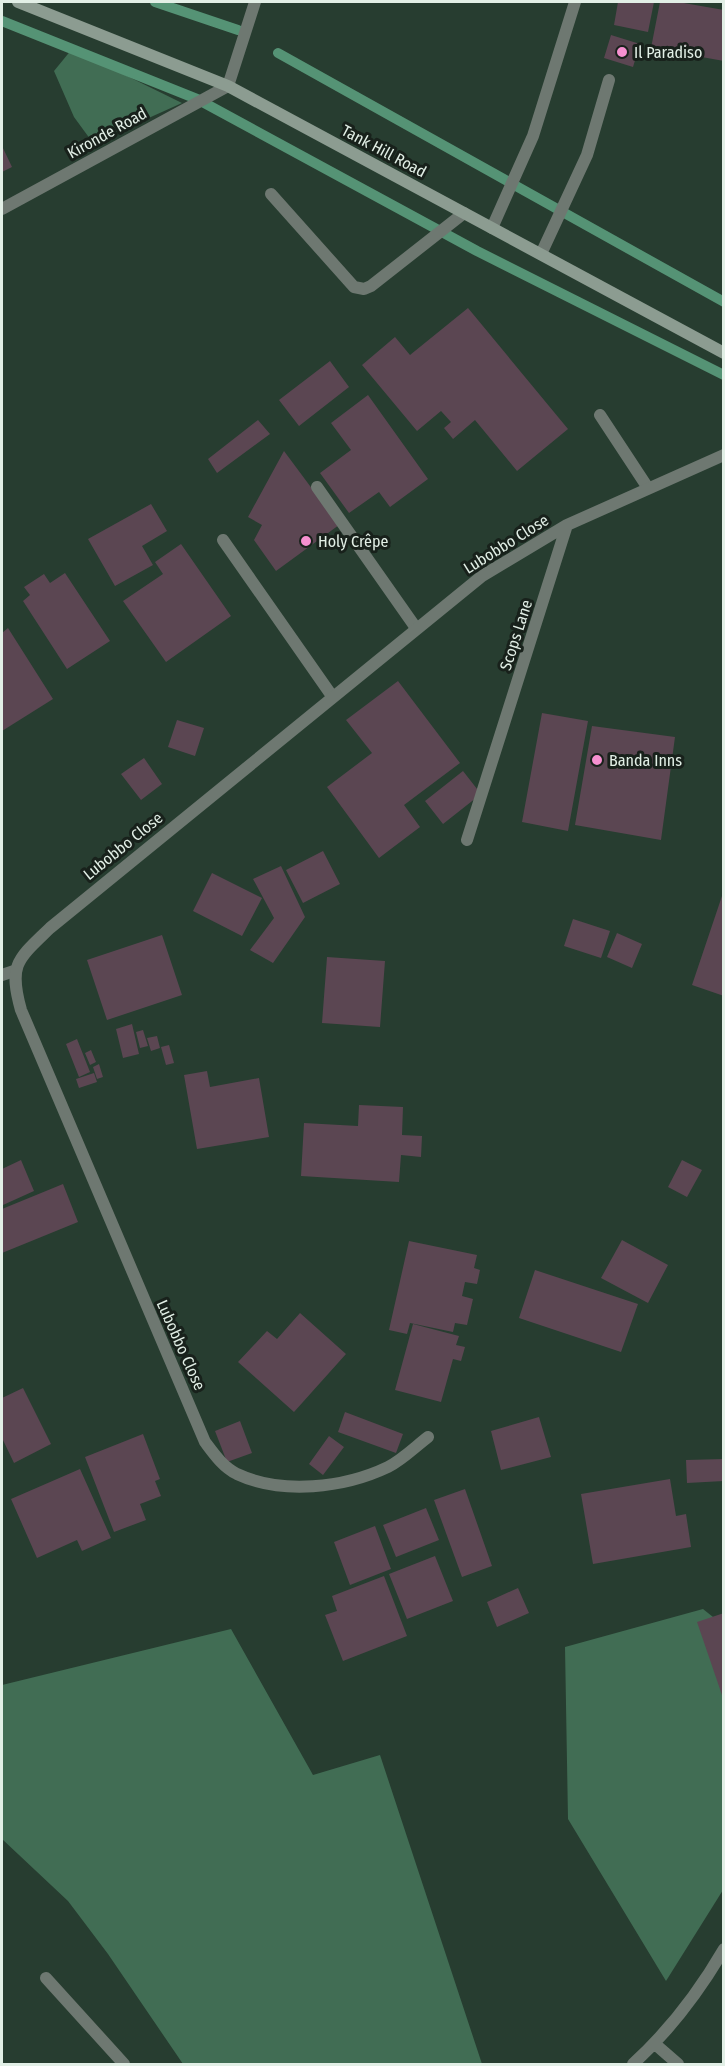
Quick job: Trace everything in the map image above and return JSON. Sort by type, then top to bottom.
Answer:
[{"type":"street","name":"Tank Hill Road","points":[[18,2],[228,86],[723,353]]},
{"type":"street","points":[[228,86],[255,2]]},
{"type":"street","points":[[492,228],[533,136],[575,2]]},
{"type":"street","points":[[541,254],[587,155],[609,80]]},
{"type":"street","name":"Kironde Road","points":[[2,209],[228,86]]},
{"type":"street","points":[[271,194],[354,287],[359,289],[371,286],[464,213]]},
{"type":"street","points":[[600,415],[648,488]]},
{"type":"street","name":"Lubobbo Close","points":[[428,1437],[390,1466],[343,1484],[318,1488],[286,1485],[237,1474],[217,1459],[205,1442],[21,1010],[14,971],[25,953],[50,928],[482,576],[567,525],[723,455]]},
{"type":"street","points":[[317,487],[416,628]]},
{"type":"street","name":"Scops Lane","points":[[467,840],[567,525]]},
{"type":"street","points":[[224,540],[332,696]]},
{"type":"street","points":[[2,975],[14,971]]},
{"type":"street","points":[[633,2064],[655,2044],[708,1977],[723,1950]]},
{"type":"street","points":[[46,1977],[124,2064]]},
{"type":"street","points":[[655,2044],[678,2064]]},
{"type":"green space","points":[[72,49],[182,103],[93,143],[74,117],[54,71]]},
{"type":"green space","points":[[703,1609],[723,1625],[723,1890],[666,1981],[568,1819],[565,1647]]},
{"type":"green space","points":[[231,1629],[313,1775],[380,1755],[482,2064],[183,2064],[108,1954],[68,1901],[2,1839],[2,1685]]},
{"type":"building","points":[[618,2],[654,2],[648,32],[614,25]]},
{"type":"building","points":[[660,2],[678,2],[724,10],[724,61],[651,48]]},
{"type":"building","points":[[611,35],[640,44],[633,67],[604,58]]},
{"type":"building","points":[[2,146],[12,167],[2,172]]},
{"type":"building","points":[[468,308],[568,429],[517,471],[475,420],[453,439],[444,428],[451,422],[441,411],[417,431],[362,365],[395,337],[410,355]]},
{"type":"building","points":[[330,361],[349,387],[299,426],[279,400]]},
{"type":"building","points":[[368,395],[428,479],[390,507],[379,492],[349,513],[320,473],[351,450],[331,423]]},
{"type":"building","points":[[258,420],[270,434],[217,473],[208,459]]},
{"type":"building","points":[[284,451],[339,525],[276,571],[254,540],[262,525],[248,517]]},
{"type":"building","points":[[151,504],[167,531],[142,546],[153,565],[115,586],[88,539]]},
{"type":"building","points":[[181,544],[231,616],[166,662],[123,601],[163,574],[155,562]]},
{"type":"building","points":[[65,573],[110,641],[67,669],[23,601],[30,595],[24,587],[44,574],[50,583]]},
{"type":"building","points":[[8,628],[53,699],[2,731],[2,633]]},
{"type":"building","points":[[398,681],[460,763],[404,805],[420,827],[379,858],[327,787],[372,753],[346,720]]},
{"type":"building","points":[[542,713],[588,721],[568,831],[522,822]]},
{"type":"building","points":[[177,720],[204,728],[195,756],[168,747]]},
{"type":"building","points":[[592,726],[675,737],[661,840],[575,825]]},
{"type":"building","points":[[144,758],[162,784],[141,800],[121,774]]},
{"type":"building","points":[[463,771],[481,794],[443,824],[425,801]]},
{"type":"building","points":[[323,851],[340,884],[303,903],[286,870]]},
{"type":"building","points":[[281,866],[305,917],[273,963],[250,950],[274,918],[253,879]]},
{"type":"building","points":[[212,873],[262,898],[242,936],[193,911]]},
{"type":"building","points":[[724,893],[724,996],[692,985]]},
{"type":"building","points":[[573,919],[610,931],[601,958],[564,946]]},
{"type":"building","points":[[617,933],[642,944],[632,968],[607,957]]},
{"type":"building","points":[[162,935],[182,995],[107,1020],[87,960]]},
{"type":"building","points":[[327,957],[385,961],[380,1027],[322,1023]]},
{"type":"building","points":[[132,1024],[139,1054],[123,1058],[116,1029]]},
{"type":"building","points":[[143,1030],[148,1046],[140,1048],[136,1032]]},
{"type":"building","points":[[157,1036],[160,1048],[151,1051],[147,1038]]},
{"type":"building","points":[[77,1039],[90,1072],[79,1077],[66,1044]]},
{"type":"building","points":[[169,1045],[174,1063],[166,1065],[161,1047]]},
{"type":"building","points":[[91,1050],[96,1062],[90,1065],[85,1053]]},
{"type":"building","points":[[99,1064],[103,1077],[97,1079],[93,1067]]},
{"type":"building","points":[[207,1071],[210,1087],[259,1078],[269,1137],[197,1149],[184,1075]]},
{"type":"building","points":[[94,1073],[97,1082],[79,1088],[76,1079]]},
{"type":"building","points":[[359,1105],[403,1107],[402,1135],[422,1136],[421,1157],[401,1155],[399,1182],[301,1176],[304,1123],[358,1126]]},
{"type":"building","points":[[21,1160],[34,1191],[3,1205],[2,1169]]},
{"type":"building","points":[[682,1160],[702,1170],[687,1197],[668,1187]]},
{"type":"building","points":[[63,1184],[78,1222],[2,1253],[2,1209]]},
{"type":"building","points":[[622,1240],[668,1265],[648,1303],[601,1278]]},
{"type":"building","points":[[409,1241],[477,1255],[474,1268],[480,1270],[477,1284],[465,1282],[462,1296],[473,1299],[467,1325],[455,1323],[453,1332],[410,1323],[407,1334],[389,1330]]},
{"type":"building","points":[[535,1270],[638,1304],[621,1352],[519,1318]]},
{"type":"building","points":[[300,1313],[346,1354],[294,1412],[238,1362],[267,1331],[277,1339]]},
{"type":"building","points":[[413,1324],[459,1336],[456,1345],[465,1347],[461,1361],[453,1359],[441,1402],[395,1390]]},
{"type":"building","points":[[23,1388],[51,1444],[14,1463],[2,1438],[2,1398]]},
{"type":"building","points":[[345,1412],[403,1434],[396,1453],[338,1432]]},
{"type":"building","points":[[539,1417],[551,1457],[501,1470],[491,1431]]},
{"type":"building","points":[[240,1421],[252,1453],[227,1462],[215,1431]]},
{"type":"building","points":[[143,1434],[160,1479],[155,1481],[161,1496],[140,1504],[146,1520],[114,1532],[85,1457]]},
{"type":"building","points":[[329,1436],[344,1447],[323,1475],[309,1464]]},
{"type":"building","points":[[724,1459],[724,1481],[687,1483],[686,1460]]},
{"type":"building","points":[[80,1469],[111,1538],[82,1551],[77,1540],[37,1558],[11,1499]]},
{"type":"building","points":[[670,1479],[676,1516],[686,1514],[691,1547],[593,1564],[581,1494]]},
{"type":"building","points":[[465,1489],[492,1566],[462,1577],[434,1500]]},
{"type":"building","points":[[426,1508],[439,1540],[396,1557],[383,1525]]},
{"type":"building","points":[[375,1526],[391,1569],[350,1585],[334,1542]]},
{"type":"building","points":[[435,1556],[453,1601],[407,1619],[389,1574]]},
{"type":"building","points":[[384,1576],[407,1636],[343,1661],[325,1615],[337,1611],[332,1596]]},
{"type":"building","points":[[518,1588],[529,1613],[497,1627],[487,1602]]},
{"type":"building","points":[[724,1613],[724,1698],[723,1698],[697,1622]]},
{"type":"waterway","points":[[155,2],[238,30]]},
{"type":"waterway","points":[[2,21],[197,99],[477,251],[724,375]]},
{"type":"waterway","points":[[278,53],[724,302]]},
{"type":"place","name":"Il Paradiso","points":[[622,52]]},
{"type":"place","name":"Holy Crêpe","points":[[306,541]]},
{"type":"place","name":"Banda Inns","points":[[597,760]]}]
